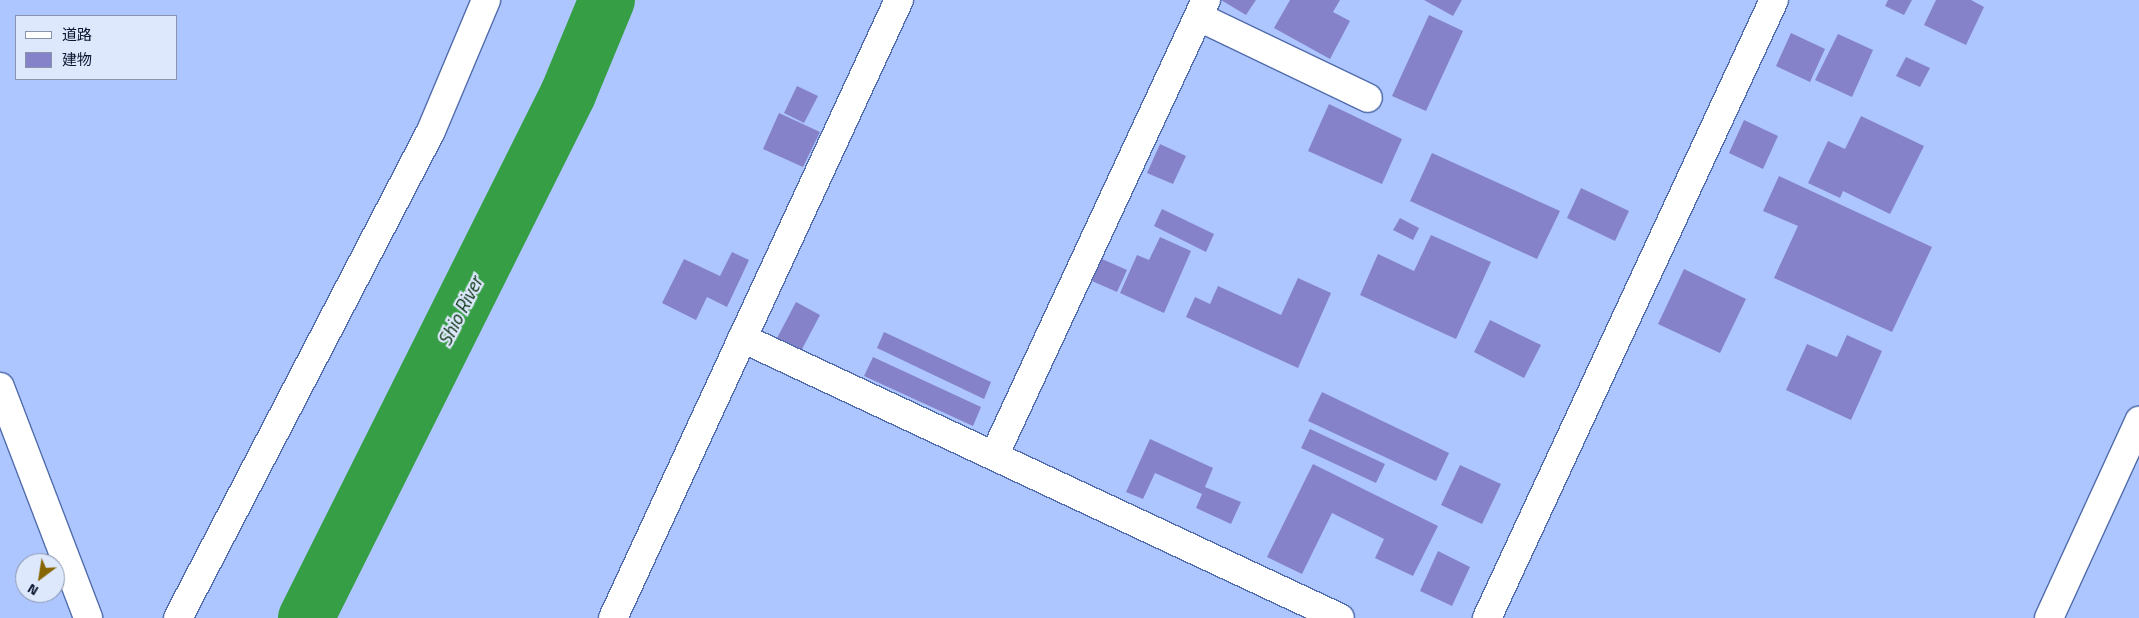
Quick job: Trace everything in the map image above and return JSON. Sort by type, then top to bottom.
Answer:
[{"type":"street","points":[[178,618],[430,131],[486,0]]},
{"type":"street","points":[[613,618],[899,0]]},
{"type":"street","points":[[1487,618],[1774,0]]},
{"type":"street","points":[[994,456],[1202,8],[1368,98]]},
{"type":"street","points":[[742,338],[1340,618]]},
{"type":"street","points":[[0,387],[88,618]]},
{"type":"street","points":[[2048,618],[2139,422]]},
{"type":"building","points":[[1221,0],[1256,0],[1246,15]]},
{"type":"building","points":[[1290,0],[1340,0],[1333,12],[1350,21],[1330,59],[1274,28]]},
{"type":"building","points":[[1424,0],[1462,0],[1453,16]]},
{"type":"building","points":[[1888,0],[1912,0],[1904,15],[1885,6]]},
{"type":"building","points":[[1936,0],[1971,0],[1984,7],[1966,45],[1924,25]]},
{"type":"building","points":[[1429,15],[1463,31],[1426,111],[1392,96]]},
{"type":"building","points":[[1791,33],[1825,49],[1810,82],[1776,66]]},
{"type":"building","points":[[1838,34],[1873,50],[1852,97],[1815,80]]},
{"type":"building","points":[[1906,57],[1930,68],[1920,87],[1896,76]]},
{"type":"building","points":[[797,86],[818,96],[804,123],[784,113]]},
{"type":"building","points":[[1329,104],[1402,139],[1382,184],[1308,151]]},
{"type":"building","points":[[779,113],[820,132],[803,167],[763,149]]},
{"type":"building","points":[[1861,116],[1924,146],[1890,214],[1843,191],[1840,198],[1808,183],[1828,141],[1845,149]]},
{"type":"building","points":[[1744,120],[1778,136],[1763,169],[1729,153]]},
{"type":"building","points":[[1160,144],[1186,156],[1173,184],[1147,173]]},
{"type":"building","points":[[1432,153],[1560,211],[1537,259],[1410,201]]},
{"type":"building","points":[[1779,176],[1932,247],[1892,332],[1774,278],[1798,226],[1763,211]]},
{"type":"building","points":[[1581,188],[1629,211],[1615,241],[1567,218]]},
{"type":"building","points":[[1162,209],[1214,234],[1206,252],[1154,226]]},
{"type":"building","points":[[1400,218],[1419,228],[1413,240],[1393,230]]},
{"type":"building","points":[[1431,235],[1491,262],[1456,339],[1360,295],[1378,254],[1414,271]]},
{"type":"building","points":[[1160,237],[1191,251],[1164,313],[1120,293],[1137,255],[1149,260]]},
{"type":"building","points":[[732,252],[749,260],[727,307],[707,297],[696,320],[662,303],[684,259],[720,276]]},
{"type":"building","points":[[1102,259],[1127,270],[1117,292],[1092,281]]},
{"type":"building","points":[[1684,269],[1746,299],[1720,353],[1658,324]]},
{"type":"building","points":[[1298,278],[1331,293],[1298,368],[1186,317],[1195,297],[1210,304],[1218,286],[1281,315]]},
{"type":"building","points":[[796,302],[820,315],[800,353],[776,340]]},
{"type":"building","points":[[1490,320],[1541,345],[1524,378],[1474,352]]},
{"type":"building","points":[[884,332],[991,382],[984,399],[877,348]]},
{"type":"building","points":[[1847,335],[1882,351],[1851,420],[1786,390],[1807,344],[1837,357]]},
{"type":"building","points":[[873,357],[981,407],[973,426],[864,376]]},
{"type":"building","points":[[1322,392],[1449,453],[1436,481],[1308,421]]},
{"type":"building","points":[[1310,429],[1385,464],[1376,483],[1301,448]]},
{"type":"building","points":[[1150,439],[1213,468],[1205,487],[1241,502],[1231,524],[1196,508],[1202,494],[1155,473],[1143,499],[1126,492]]},
{"type":"building","points":[[1313,464],[1438,526],[1413,576],[1375,558],[1384,539],[1332,513],[1302,574],[1267,557]]},
{"type":"building","points":[[1460,465],[1501,484],[1482,524],[1441,505]]},
{"type":"building","points":[[1438,551],[1470,567],[1452,606],[1420,591]]},
{"type":"waterway","name":"Shio River","points":[[306,618],[568,94],[607,0]]}]
